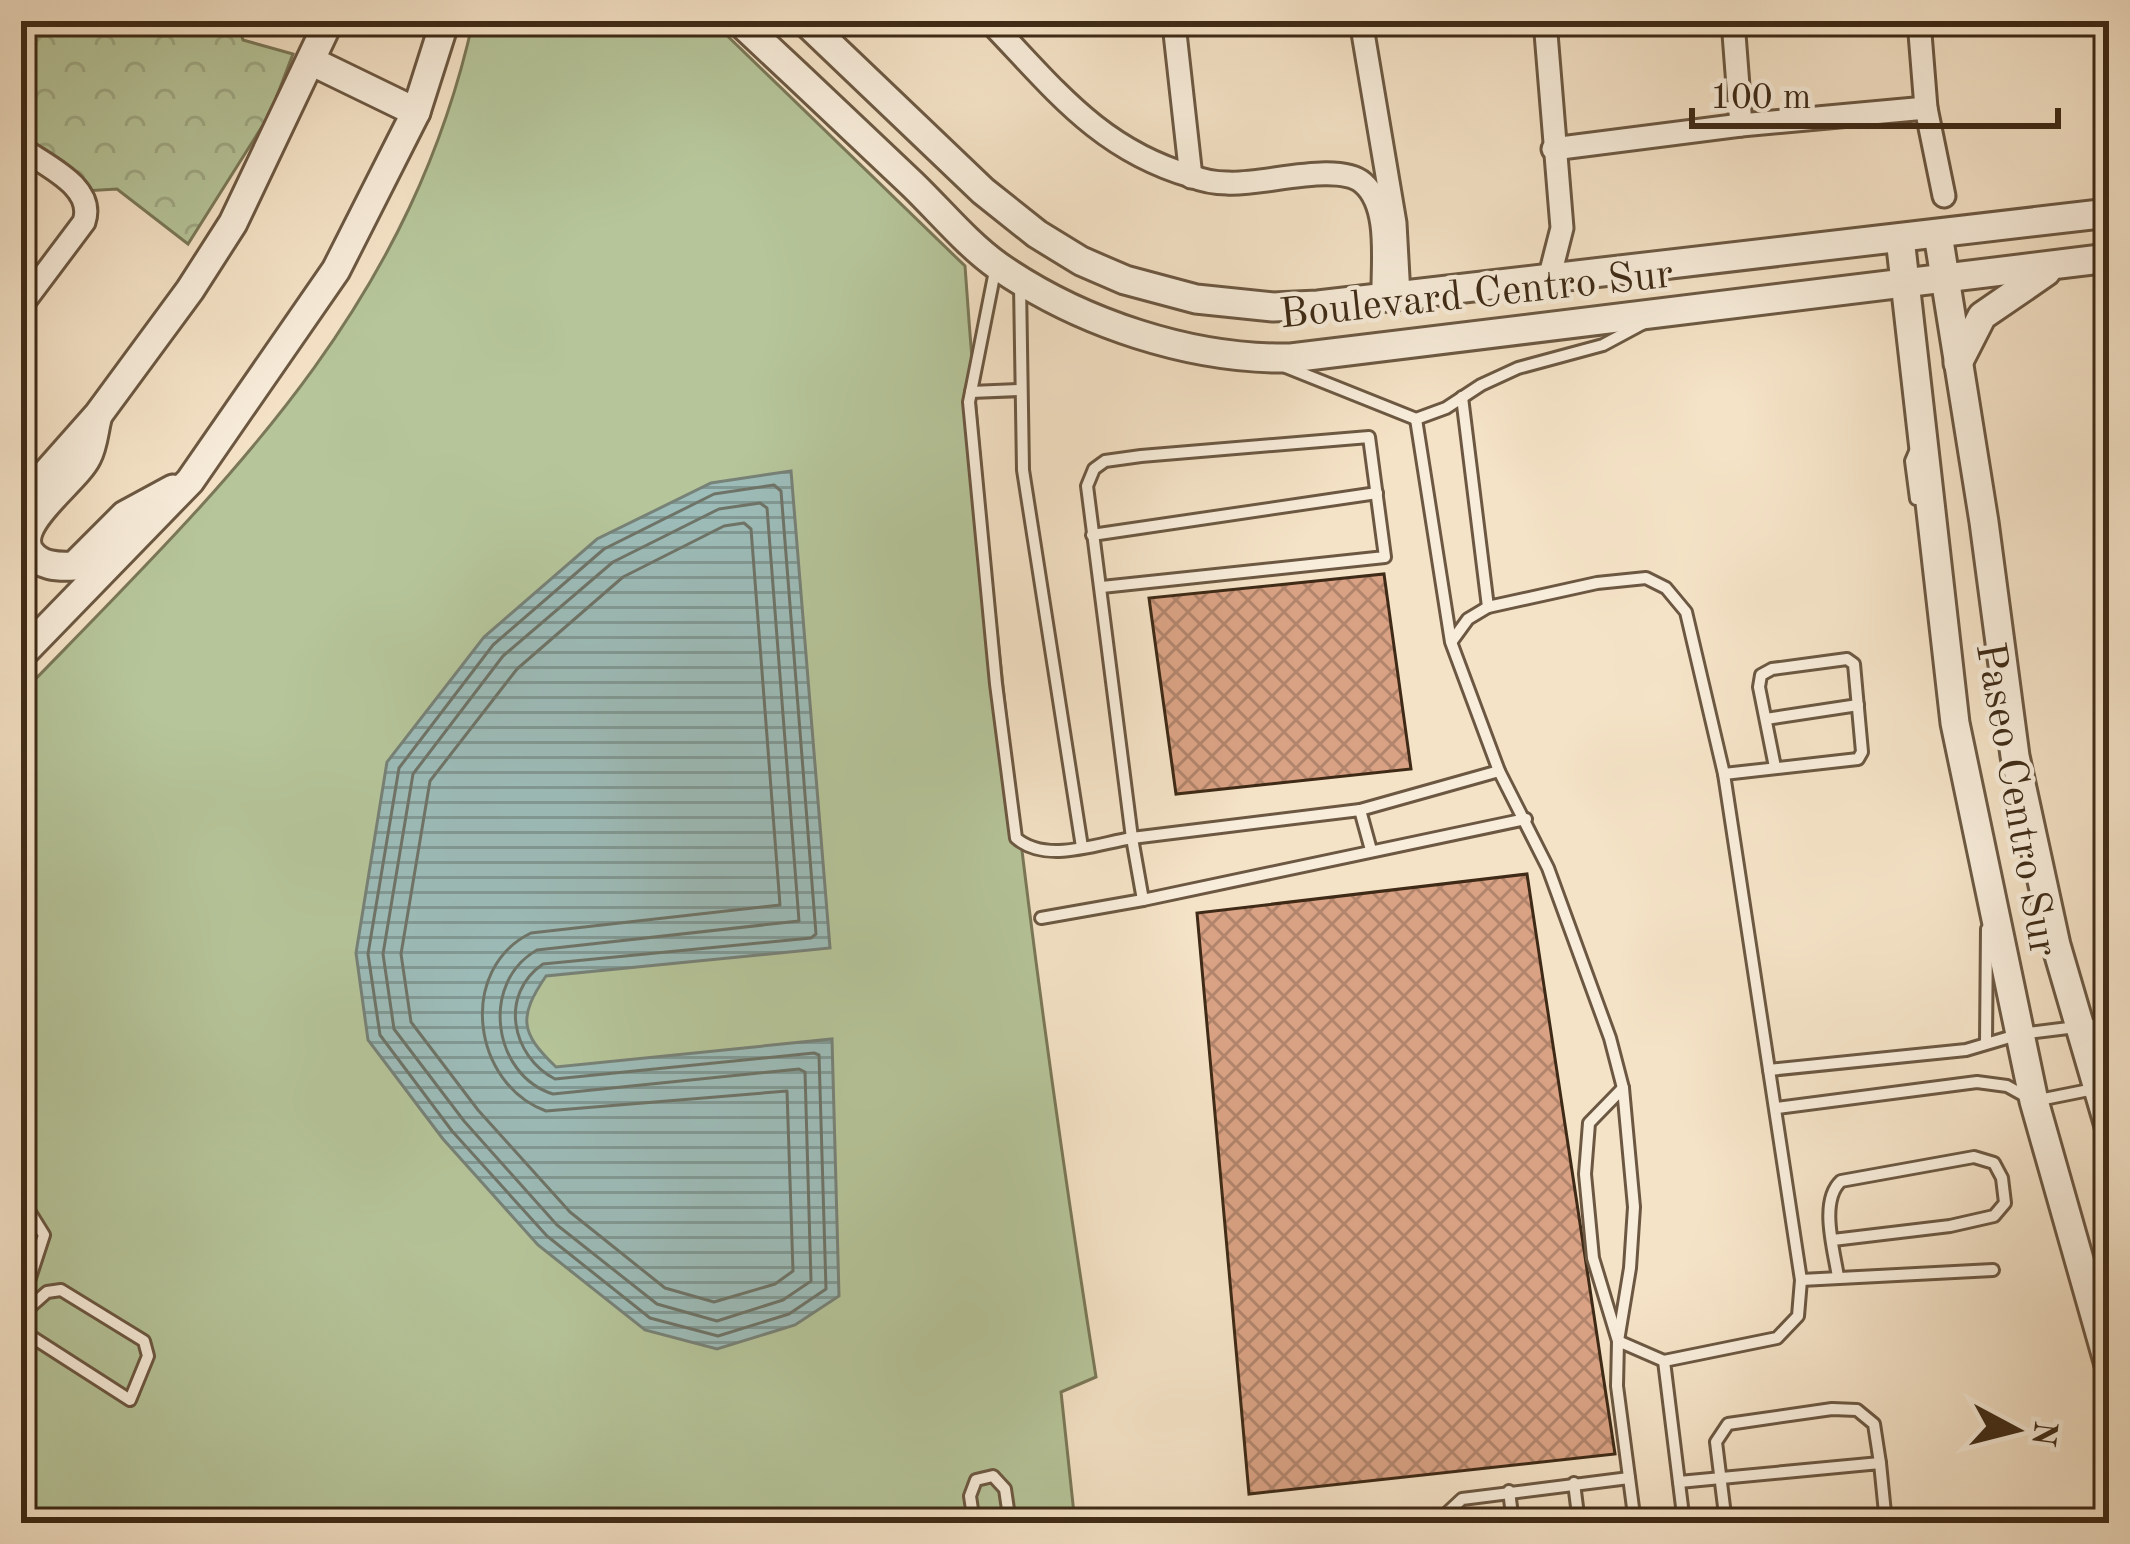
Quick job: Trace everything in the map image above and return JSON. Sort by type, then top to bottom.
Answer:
[{"type":"street","points":[[21,655],[190,481],[336,270],[416,112],[445,21]]},
{"type":"street","name":"Boulevard Centro Sur","points":[[739,21],[1008,272],[1079,309],[1181,345],[1266,358],[2109,258]]},
{"type":"street","name":"Boulevard Centro Sur","points":[[805,21],[983,191],[1037,234],[1125,280],[1237,305],[1318,305],[2109,213]]},
{"type":"street","points":[[989,21],[1093,128],[1124,150],[1192,177],[1228,184],[1340,173],[1363,182],[1378,211],[1391,297]]},
{"type":"street","points":[[1360,21],[1395,223],[1391,297]]},
{"type":"street","points":[[1545,21],[1562,228],[1549,279]]},
{"type":"street","points":[[1733,21],[1742,125]]},
{"type":"street","points":[[1919,21],[1926,108],[1944,196]]},
{"type":"street","points":[[21,502],[98,415],[233,223],[313,62],[321,24]]},
{"type":"street","points":[[1174,24],[1192,177]]},
{"type":"street","points":[[313,62],[416,112]]},
{"type":"street","points":[[1552,149],[1926,108]]},
{"type":"street","points":[[21,148],[83,193],[88,209],[84,222],[21,306]]},
{"type":"street","points":[[1562,228],[1590,274]]},
{"type":"street","name":"Paseo Centro Sur","points":[[1938,234],[2014,756],[2056,945],[2095,1025],[2109,1126]]},
{"type":"street","name":"Paseo Centro Sur","points":[[1900,238],[1955,723],[2034,1101],[2109,1365]]},
{"type":"street","points":[[1958,362],[1982,316],[2054,266]]},
{"type":"street","points":[[1911,330],[1931,320],[1952,319]]},
{"type":"street","points":[[98,415],[88,456],[28,526],[25,544],[34,558],[55,568],[74,566],[125,515],[190,481]]},
{"type":"lane","points":[[1008,272],[1021,390],[1023,470],[1082,847]]},
{"type":"lane","points":[[1008,272],[971,392],[971,439],[1016,838],[1028,849],[1052,852],[1360,810],[1499,771]]},
{"type":"lane","points":[[1266,358],[1416,419],[1518,368],[1603,345],[1662,314]]},
{"type":"lane","points":[[971,392],[1021,390]]},
{"type":"lane","points":[[1462,397],[1488,607]]},
{"type":"lane","points":[[1416,419],[1451,642],[1499,771],[1549,868],[1610,1038],[1623,1088],[1634,1207],[1617,1386],[1635,1523]]},
{"type":"lane","points":[[1102,587],[1385,557],[1370,437],[1105,461],[1094,469],[1087,486],[1092,535],[1143,900]]},
{"type":"lane","points":[[1092,535],[1377,493]]},
{"type":"lane","points":[[1451,642],[1468,619],[1488,607],[1613,581],[1646,578],[1666,588],[1686,612],[1724,774],[1802,1280],[1798,1316],[1777,1338],[1664,1361],[1618,1342]]},
{"type":"lane","points":[[1724,774],[1858,759],[1862,752],[1854,664],[1847,659],[1761,675],[1759,687],[1775,767]]},
{"type":"lane","points":[[1766,719],[1858,705]]},
{"type":"lane","points":[[1360,810],[1371,850]]},
{"type":"lane","points":[[1042,918],[1526,819]]},
{"type":"lane","points":[[1986,1043],[1988,884]]},
{"type":"lane","points":[[1769,1070],[1966,1050],[2020,1034],[2095,1025]]},
{"type":"lane","points":[[1777,1108],[1977,1082],[2007,1086],[2034,1101],[2104,1087]]},
{"type":"lane","points":[[1618,1342],[1593,1258],[1585,1174],[1589,1123],[1623,1088]]},
{"type":"lane","points":[[1833,1240],[1994,1216],[2005,1203],[2002,1178],[1994,1163],[1974,1157],[1841,1181],[1832,1190],[1830,1203],[1833,1240],[1838,1277]]},
{"type":"lane","points":[[21,1198],[44,1235],[21,1293]]},
{"type":"lane","points":[[1802,1280],[1993,1270]]},
{"type":"lane","points":[[21,1315],[47,1292],[61,1290],[144,1341],[148,1356],[130,1400],[21,1330]]},
{"type":"lane","points":[[1664,1361],[1684,1523]]},
{"type":"lane","points":[[1726,1523],[1716,1442],[1728,1424],[1832,1409],[1857,1410],[1874,1424],[1886,1523]]},
{"type":"lane","points":[[1678,1481],[1880,1463]]},
{"type":"lane","points":[[974,1523],[970,1496],[976,1480],[993,1476],[1005,1489],[1010,1523]]},
{"type":"lane","points":[[1446,1523],[1448,1513],[1462,1499],[1629,1478]]},
{"type":"lane","points":[[1574,1483],[1580,1523]]},
{"type":"lane","points":[[1509,1491],[1513,1523]]},
{"type":"green space","points":[[21,21],[237,21],[243,40],[293,54],[270,114],[188,244],[117,189],[84,191],[21,145]]},
{"type":"green space","points":[[473,21],[712,21],[965,266],[988,544],[1019,823],[1096,1377],[1061,1392],[1075,1523],[21,1523],[21,694],[235,468],[298,390],[354,308],[403,221],[443,126]]},
{"type":"water","points":[[791,471],[830,948],[546,976],[527,1014],[535,1044],[556,1067],[832,1039],[839,1296],[795,1325],[717,1349],[645,1330],[538,1245],[443,1139],[368,1040],[356,953],[387,762],[484,637],[597,539],[711,483]]},
{"type":"building","points":[[1384,574],[1411,769],[1176,794],[1149,598]]},
{"type":"building","points":[[1527,874],[1615,1454],[1249,1494],[1197,913]]}]
